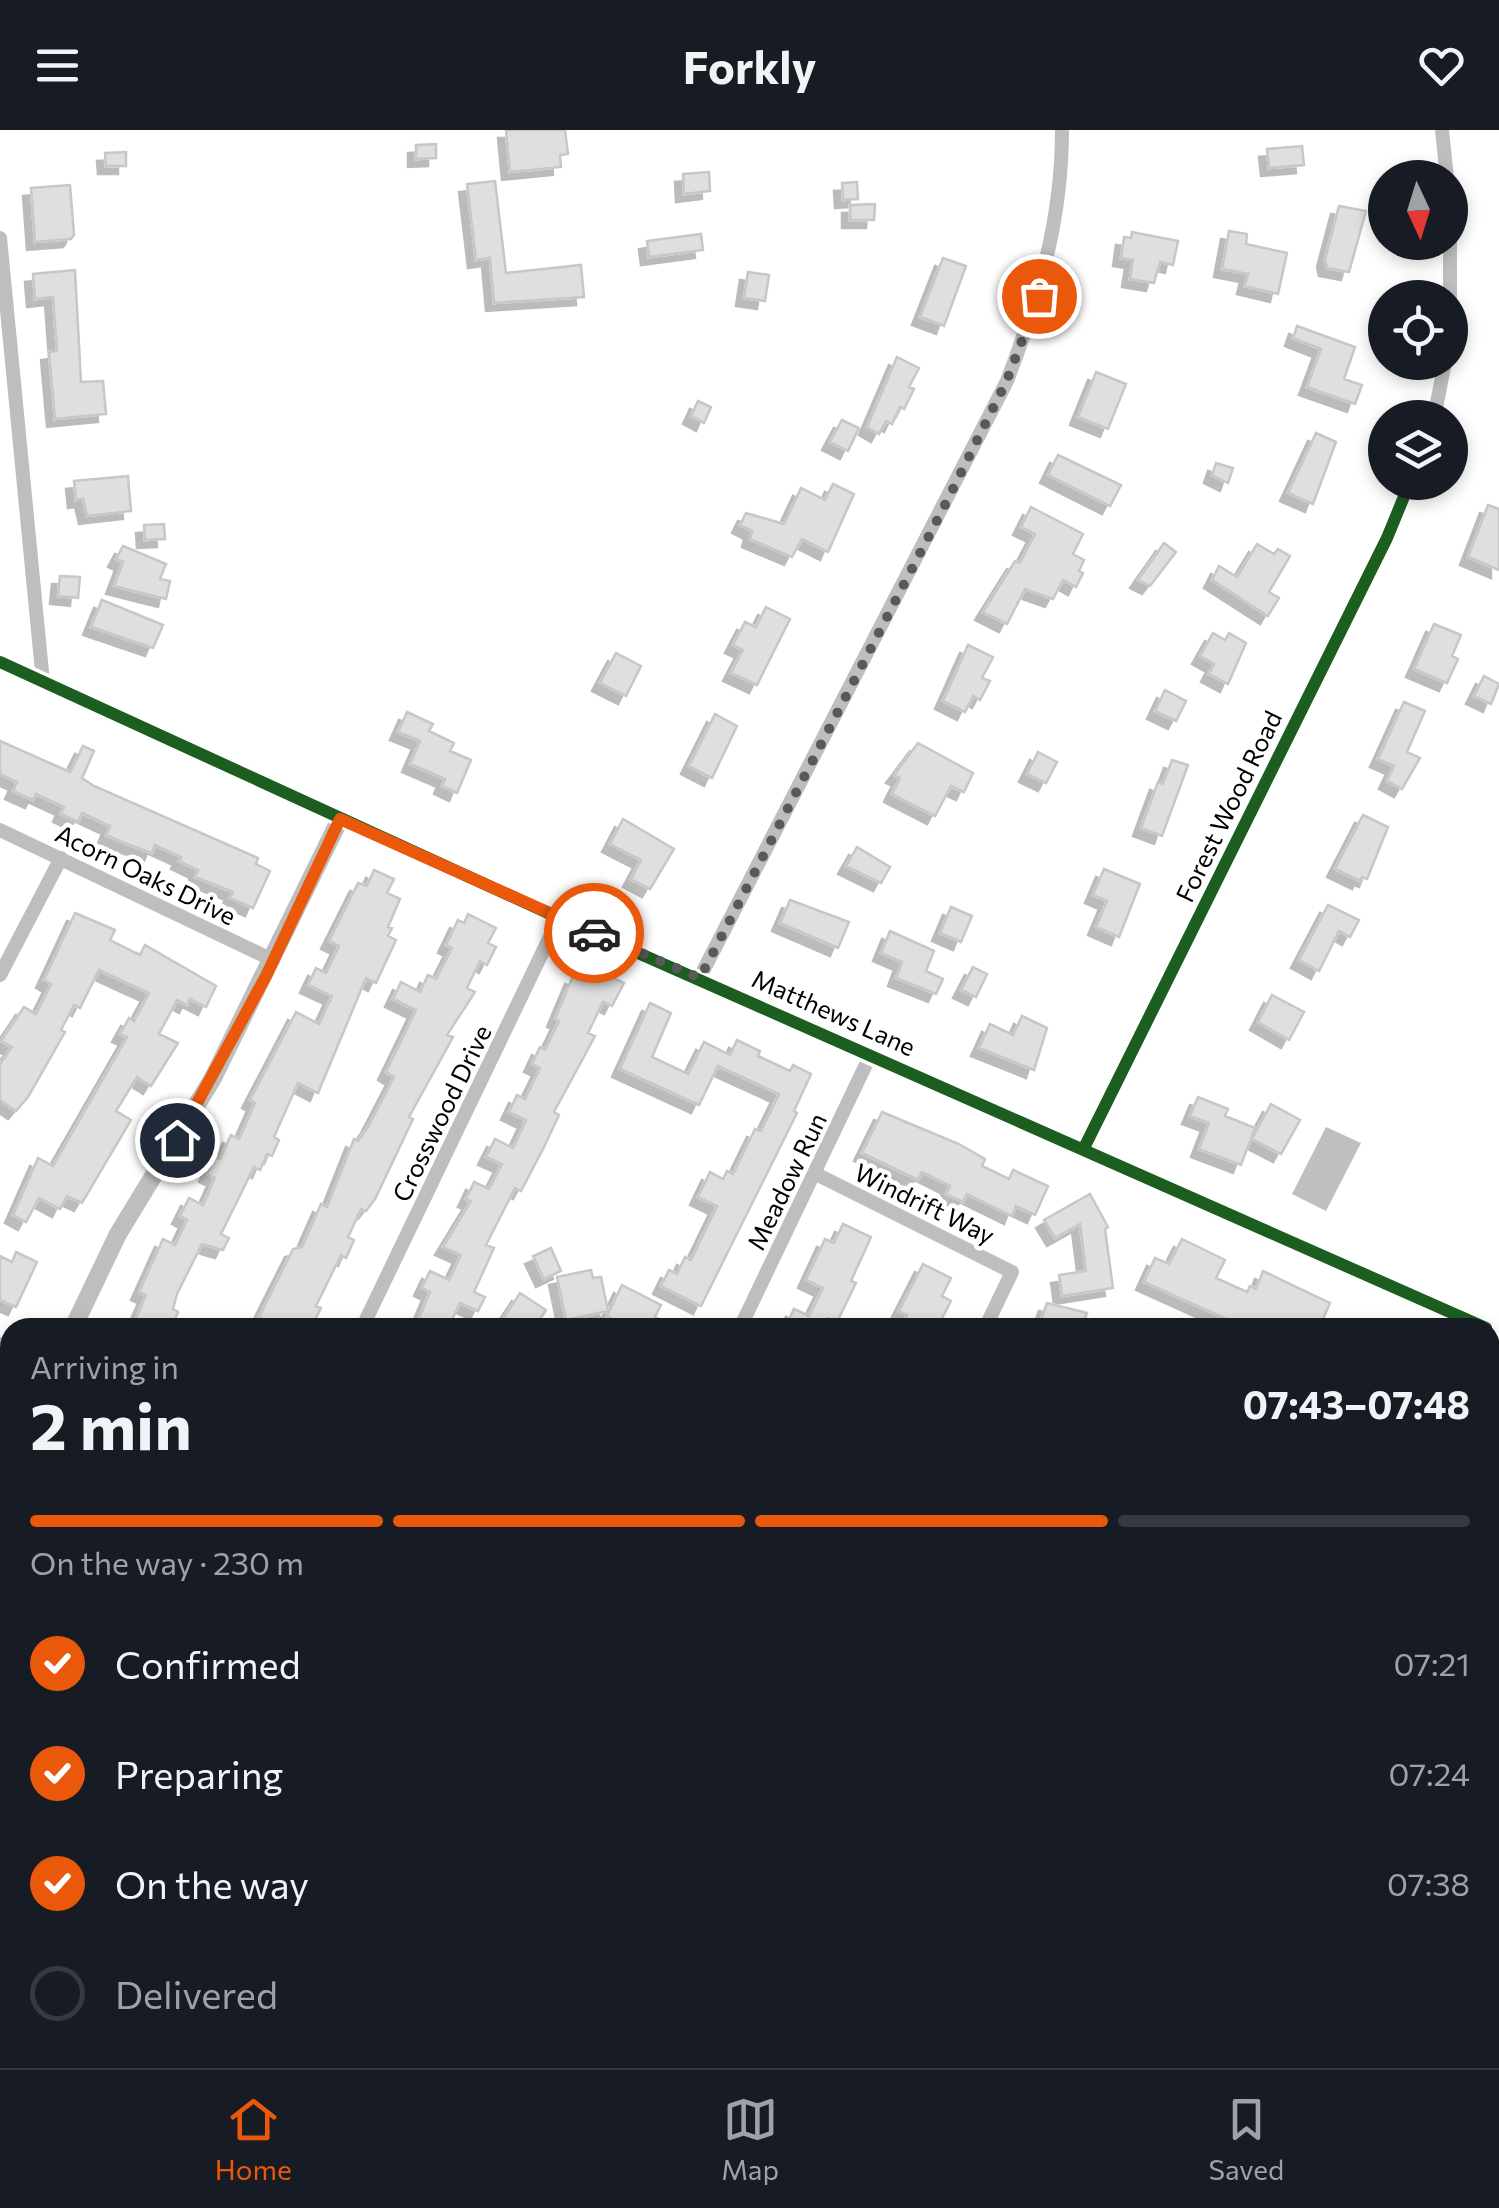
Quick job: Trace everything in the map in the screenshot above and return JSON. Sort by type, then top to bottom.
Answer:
[{"type":"street","points":[[700,978],[1007,380],[1039,296],[1054,238],[1062,177],[1062,130]]},
{"type":"street","points":[[1442,130],[1444,160]]},
{"type":"street","points":[[0,238],[3,305],[43,682]]},
{"type":"street","name":"Forest Wood Road","points":[[1084,1148],[1403,500]]},
{"type":"street","name":"Matthews Lane","points":[[0,662],[559,918],[1466,1318]]},
{"type":"street","points":[[79,1318],[118,1234],[192,1116],[340,819]]},
{"type":"street","name":"Acorn Oaks Drive","points":[[0,830],[273,960]]},
{"type":"street","points":[[0,974],[60,858]]},
{"type":"street","name":"Crosswood Drive","points":[[367,1318],[559,918]]},
{"type":"street","name":"Meadow Run","points":[[745,1318],[871,1054]]},
{"type":"street","name":"Windrift Way","points":[[816,1174],[1012,1272],[990,1318]]},
{"type":"shaded area","points":[[1326,1127],[1361,1143],[1326,1211],[1292,1194]]},
{"type":"building","points":[[506,130],[565,130],[568,154],[560,155],[561,167],[510,172]]},
{"type":"building","points":[[436,144],[436,158],[416,159],[416,145]]},
{"type":"building","points":[[1302,146],[1304,165],[1269,168],[1267,149]]},
{"type":"building","points":[[126,152],[126,166],[106,166],[105,153]]},
{"type":"building","points":[[709,172],[710,191],[684,194],[683,174]]},
{"type":"building","points":[[495,181],[506,273],[581,265],[584,297],[494,303],[490,258],[476,260],[467,184]]},
{"type":"building","points":[[857,182],[858,199],[843,200],[842,183]]},
{"type":"building","points":[[70,185],[74,235],[71,239],[35,242],[31,188]]},
{"type":"building","points":[[875,204],[874,220],[850,220],[850,205]]},
{"type":"building","points":[[1339,206],[1366,211],[1349,272],[1327,268],[1325,259]]},
{"type":"building","points":[[1229,231],[1247,234],[1246,244],[1287,253],[1278,294],[1245,286],[1248,274],[1222,269]]},
{"type":"building","points":[[1132,232],[1178,241],[1173,265],[1160,262],[1154,283],[1130,279],[1133,260],[1121,258],[1124,237],[1131,238]]},
{"type":"building","points":[[701,234],[703,250],[649,257],[647,241]]},
{"type":"building","points":[[943,258],[966,266],[944,326],[920,317]]},
{"type":"building","points":[[75,270],[81,382],[103,381],[106,414],[55,419],[49,352],[57,351],[53,297],[35,299],[33,274]]},
{"type":"building","points":[[748,272],[769,275],[765,301],[744,298]]},
{"type":"building","points":[[1297,326],[1355,347],[1344,379],[1362,385],[1355,404],[1307,387],[1321,349],[1293,338]]},
{"type":"building","points":[[897,357],[919,368],[904,409],[900,407],[892,424],[886,421],[879,434],[867,427]]},
{"type":"building","points":[[1096,372],[1126,384],[1108,429],[1078,417]]},
{"type":"building","points":[[698,401],[711,407],[704,423],[691,416]]},
{"type":"building","points":[[842,420],[859,428],[848,451],[830,442]]},
{"type":"building","points":[[1316,433],[1336,442],[1313,504],[1288,493]]},
{"type":"building","points":[[1058,455],[1121,485],[1110,506],[1048,475]]},
{"type":"building","points":[[1216,463],[1233,468],[1228,483],[1212,475]]},
{"type":"building","points":[[128,476],[131,511],[87,516],[83,499],[76,500],[74,481]]},
{"type":"building","points":[[833,484],[854,494],[828,552],[802,539],[792,557],[750,539],[752,531],[740,525],[746,513],[784,524],[801,488],[825,500]]},
{"type":"building","points":[[1488,505],[1499,509],[1499,570],[1468,557]]},
{"type":"building","points":[[1031,507],[1083,534],[1073,554],[1084,560],[1079,571],[1083,573],[1076,587],[1063,580],[1053,599],[1025,589],[1007,624],[983,612],[1015,561],[1020,563],[1035,534],[1021,527]]},
{"type":"building","points":[[164,524],[165,539],[145,540],[144,525]]},
{"type":"building","points":[[1164,543],[1176,552],[1150,586],[1138,580]]},
{"type":"building","points":[[1257,544],[1274,554],[1278,549],[1290,556],[1269,592],[1279,598],[1268,616],[1212,580],[1219,566],[1237,577]]},
{"type":"building","points":[[123,546],[166,564],[160,579],[170,581],[166,599],[114,586],[123,562],[116,559]]},
{"type":"building","points":[[60,576],[80,577],[78,598],[58,596]]},
{"type":"building","points":[[102,600],[163,625],[153,648],[91,627]]},
{"type":"building","points":[[766,607],[790,619],[757,685],[731,673],[743,650],[733,645],[745,622],[756,627]]},
{"type":"building","points":[[1434,624],[1461,635],[1452,656],[1458,659],[1447,683],[1414,669]]},
{"type":"building","points":[[1213,633],[1225,640],[1229,633],[1246,643],[1228,684],[1209,674],[1214,664],[1200,656]]},
{"type":"building","points":[[968,645],[993,657],[982,678],[990,681],[980,700],[973,696],[965,712],[943,701]]},
{"type":"building","points":[[616,653],[641,666],[626,696],[600,683]]},
{"type":"building","points":[[1484,676],[1499,684],[1491,704],[1474,696]]},
{"type":"building","points":[[1165,690],[1186,701],[1176,721],[1155,711]]},
{"type":"building","points":[[1404,702],[1425,711],[1407,752],[1420,758],[1402,789],[1387,781],[1394,766],[1378,759]]},
{"type":"building","points":[[407,712],[433,724],[429,731],[454,743],[450,751],[471,760],[457,793],[442,786],[445,779],[410,764],[420,741],[398,732]]},
{"type":"building","points":[[715,714],[737,726],[712,778],[689,766]]},
{"type":"building","points":[[0,741],[70,772],[83,746],[94,751],[82,778],[94,786],[258,858],[256,864],[270,871],[253,908],[230,898],[233,892],[195,877],[198,870],[179,861],[181,857],[155,845],[152,853],[124,843],[106,835],[110,826],[82,813],[78,822],[61,814],[64,807],[36,794],[33,800],[13,791],[17,782],[0,774]]},
{"type":"building","points":[[918,743],[973,773],[964,792],[951,786],[935,816],[892,794],[900,778],[894,775]]},
{"type":"building","points":[[1038,752],[1057,762],[1046,783],[1027,774]]},
{"type":"building","points":[[1172,760],[1188,765],[1162,836],[1141,828],[1158,782],[1163,784]]},
{"type":"building","points":[[1363,815],[1388,827],[1367,879],[1362,877],[1360,881],[1335,869]]},
{"type":"building","points":[[623,819],[674,849],[650,889],[631,879],[641,860],[610,844]]},
{"type":"building","points":[[857,847],[890,867],[881,883],[846,866]]},
{"type":"building","points":[[1104,869],[1140,884],[1119,937],[1096,927],[1107,901],[1093,895]]},
{"type":"building","points":[[374,870],[394,879],[387,893],[400,899],[388,936],[396,940],[376,983],[366,978],[318,1093],[298,1083],[274,1137],[279,1140],[272,1156],[267,1154],[260,1170],[254,1167],[221,1234],[229,1238],[223,1250],[202,1244],[177,1294],[175,1318],[136,1318],[146,1295],[139,1292],[163,1239],[175,1245],[187,1220],[180,1216],[189,1198],[203,1205],[215,1178],[207,1174],[215,1157],[220,1159],[231,1135],[239,1139],[255,1103],[250,1100],[296,1012],[319,1024],[332,996],[308,985],[316,968],[326,973],[339,946],[329,941],[358,883],[367,886]]},
{"type":"building","points":[[790,900],[849,922],[838,948],[780,923]]},
{"type":"building","points":[[1328,905],[1359,920],[1350,937],[1339,931],[1319,971],[1299,960]]},
{"type":"building","points":[[951,907],[972,916],[961,942],[940,933]]},
{"type":"building","points":[[75,913],[115,930],[110,940],[140,955],[145,945],[216,986],[206,1007],[190,999],[187,1005],[177,1000],[159,1034],[178,1043],[151,1086],[137,1077],[116,1111],[131,1120],[82,1203],[67,1196],[60,1209],[39,1198],[26,1222],[13,1215],[38,1158],[53,1166],[127,1037],[120,1034],[129,1018],[134,1021],[149,993],[99,970],[80,1008],[74,1005],[61,1030],[65,1032],[28,1097],[16,1111],[0,1100],[0,1064],[12,1047],[1,1041],[24,1007],[36,1014],[51,984],[44,980]]},
{"type":"building","points":[[468,914],[496,928],[488,943],[496,947],[487,965],[480,961],[467,988],[475,992],[447,1035],[453,1037],[409,1117],[413,1119],[375,1199],[366,1211],[361,1209],[348,1237],[354,1240],[346,1258],[341,1255],[316,1306],[321,1308],[316,1318],[259,1317],[293,1249],[302,1247],[321,1204],[327,1207],[354,1139],[358,1141],[368,1127],[394,1077],[386,1072],[416,1010],[393,999],[401,982],[420,992],[428,975],[436,979],[452,948],[446,945],[458,920],[464,923]]},
{"type":"building","points":[[890,931],[934,951],[926,971],[943,979],[936,994],[896,978],[902,962],[881,953]]},
{"type":"building","points":[[588,966],[624,983],[612,1006],[603,1002],[588,1033],[595,1036],[554,1112],[559,1115],[544,1147],[521,1191],[515,1188],[486,1245],[494,1248],[474,1292],[485,1297],[478,1311],[460,1303],[453,1318],[419,1318],[430,1292],[422,1288],[430,1271],[449,1280],[461,1255],[443,1247],[471,1201],[466,1199],[474,1182],[489,1189],[502,1164],[486,1157],[495,1139],[513,1148],[526,1120],[509,1112],[517,1095],[525,1099],[540,1068],[532,1064],[540,1047],[545,1050],[559,1021],[555,1019],[573,976],[582,980]]},
{"type":"building","points":[[973,967],[987,974],[976,997],[961,990]]},
{"type":"building","points":[[1272,995],[1304,1012],[1289,1040],[1258,1022]]},
{"type":"building","points":[[650,1003],[671,1013],[652,1057],[688,1074],[704,1042],[730,1055],[737,1040],[760,1051],[758,1056],[790,1071],[793,1065],[811,1074],[794,1111],[797,1113],[701,1306],[661,1286],[669,1270],[677,1274],[685,1257],[691,1260],[717,1206],[698,1197],[710,1172],[723,1179],[727,1171],[733,1174],[755,1129],[761,1131],[779,1094],[718,1066],[699,1105],[620,1069]]},
{"type":"building","points":[[1022,1016],[1047,1028],[1034,1070],[979,1048],[990,1024],[1013,1035]]},
{"type":"building","points":[[1198,1097],[1228,1109],[1225,1116],[1255,1128],[1241,1165],[1199,1149],[1209,1123],[1190,1116]]},
{"type":"building","points":[[1271,1104],[1300,1120],[1281,1154],[1252,1139]]},
{"type":"building","points":[[882,1112],[959,1144],[985,1159],[982,1166],[1009,1179],[1013,1170],[1048,1186],[1035,1215],[1016,1206],[1012,1216],[967,1194],[963,1202],[946,1194],[950,1186],[922,1172],[918,1180],[862,1153]]},
{"type":"building","points":[[1090,1194],[1108,1227],[1105,1229],[1113,1288],[1062,1296],[1059,1275],[1086,1271],[1080,1224],[1055,1238],[1044,1220]]},
{"type":"building","points":[[843,1224],[871,1237],[839,1318],[790,1318],[794,1309],[809,1316],[823,1288],[806,1280],[825,1239],[834,1243]]},
{"type":"building","points":[[1182,1239],[1225,1260],[1216,1278],[1247,1292],[1250,1286],[1256,1289],[1263,1271],[1330,1303],[1323,1318],[1224,1318],[1144,1282],[1155,1258],[1169,1264]]},
{"type":"building","points":[[551,1248],[561,1271],[544,1279],[533,1256]]},
{"type":"building","points":[[16,1252],[37,1262],[16,1307],[0,1300],[0,1256],[12,1262]]},
{"type":"building","points":[[923,1264],[951,1278],[942,1296],[951,1301],[942,1318],[906,1318],[907,1315],[899,1311]]},
{"type":"building","points":[[591,1270],[593,1278],[601,1277],[608,1311],[566,1318],[557,1277]]},
{"type":"building","points":[[622,1285],[661,1305],[657,1318],[607,1316]]},
{"type":"building","points":[[520,1293],[546,1310],[541,1318],[504,1318]]},
{"type":"building","points":[[1047,1303],[1087,1313],[1085,1318],[1042,1318]]},
{"type":"cycle path","points":[[1084,1148],[1403,500]]},
{"type":"cycle path","points":[[0,662],[559,918],[1463,1318]]},
{"type":"way so far","points":[[594,933],[700,978],[944,507],[1007,380],[1039,296]]},
{"type":"route","points":[[177,1140],[266,976],[340,819],[594,933]]}]
